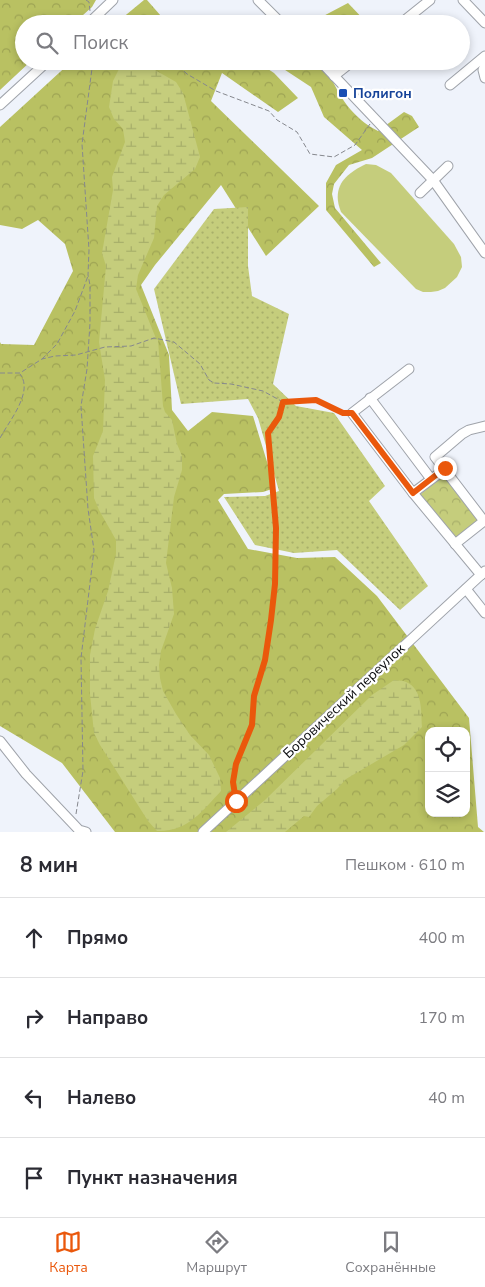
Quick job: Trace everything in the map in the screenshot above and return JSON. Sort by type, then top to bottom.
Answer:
[{"type":"street","points":[[97,15],[113,0]]},
{"type":"street","points":[[258,0],[273,15]]},
{"type":"street","points":[[411,15],[429,0]]},
{"type":"street","points":[[463,0],[485,23]]},
{"type":"street","points":[[470,68],[485,56]]},
{"type":"street","points":[[485,64],[483,70],[485,78]]},
{"type":"street","points":[[0,105],[38,70]]},
{"type":"street","points":[[328,70],[433,180],[485,253]]},
{"type":"street","points":[[334,76],[342,70]]},
{"type":"street","points":[[450,85],[468,70]]},
{"type":"street","points":[[420,193],[448,166]]},
{"type":"street","points":[[409,369],[352,413],[413,493],[455,544],[483,573]]},
{"type":"street","points":[[370,398],[431,479]]},
{"type":"street","points":[[455,544],[484,521],[435,457],[462,434],[485,426]]},
{"type":"street","points":[[413,493],[445,468]]},
{"type":"street","name":"Боровический переулок","points":[[202,832],[483,573]]},
{"type":"street","points":[[466,589],[485,613]]},
{"type":"street","points":[[0,741],[26,774],[79,830]]},
{"type":"path","points":[[79,830],[84,771],[81,658],[94,550],[88,509],[81,406],[90,323],[89,250],[82,144],[92,70]]},
{"type":"path","points":[[183,70],[216,91],[269,110],[277,120],[297,132],[310,154],[334,157],[355,146],[374,118]]},
{"type":"path","points":[[0,372],[20,373],[42,359],[57,344],[75,311],[88,275]]},
{"type":"path","points":[[42,359],[76,355],[105,347],[131,346],[154,338],[174,342],[200,364],[209,380],[214,383],[231,384],[263,391],[283,402],[316,400],[343,413],[352,413]]},
{"type":"path","points":[[0,438],[25,392],[24,378],[20,373]]},
{"type":"path","points":[[236,801],[233,782],[236,764],[252,725],[254,696],[265,660],[271,620],[275,584],[276,528],[268,433],[279,417],[283,402]]},
{"type":"green space","points":[[0,0],[96,0],[92,7],[83,15],[15,15],[15,70],[21,70],[0,90]]},
{"type":"green space","points":[[144,0],[147,0],[160,15],[126,15]]},
{"type":"green space","points":[[348,3],[359,15],[325,15]]},
{"type":"green space","points":[[62,70],[270,70],[298,98],[278,112],[222,73],[211,101],[319,206],[266,256],[221,185],[155,265],[141,285],[169,355],[172,410],[188,431],[212,412],[253,416],[275,488],[263,492],[224,494],[218,500],[248,549],[297,558],[335,557],[377,596],[469,718],[470,727],[425,727],[425,817],[470,817],[470,730],[478,827],[484,832],[115,832],[62,763],[0,726],[0,342],[1,344],[34,345],[73,271],[65,244],[38,220],[22,229],[0,225],[0,127]]},
{"type":"green space","points":[[118,70],[155,70],[176,82],[183,93],[200,157],[195,169],[164,195],[157,206],[154,238],[138,275],[136,289],[158,340],[163,406],[165,412],[172,420],[177,444],[182,456],[182,470],[174,497],[166,563],[172,588],[174,614],[161,651],[160,678],[163,691],[176,714],[190,735],[209,755],[220,778],[221,791],[201,813],[186,824],[177,828],[157,831],[148,821],[94,733],[90,694],[90,655],[95,629],[108,591],[116,554],[116,540],[94,498],[93,456],[103,431],[105,380],[99,342],[106,266],[102,253],[113,190],[112,177],[125,142],[123,129],[114,119],[109,107],[113,81]]},
{"type":"green space","points":[[285,70],[327,70],[347,105],[360,119],[378,131],[404,112],[412,116],[419,127],[372,158],[349,165],[334,184],[332,194],[335,208],[381,263],[374,267],[326,210],[326,183],[336,165],[362,150],[324,117],[311,87]]},
{"type":"green space","points":[[366,164],[376,165],[391,173],[454,244],[461,257],[462,267],[457,277],[445,288],[431,292],[423,292],[416,289],[341,212],[338,195],[342,182],[352,172]]},
{"type":"green space","points":[[248,207],[248,266],[252,296],[289,314],[273,384],[296,406],[334,413],[385,486],[369,501],[428,586],[400,610],[337,550],[294,553],[255,545],[224,497],[265,496],[279,491],[258,418],[248,399],[181,404],[154,289],[214,209]]},
{"type":"green space","points":[[445,475],[479,521],[456,540],[418,496]]},
{"type":"green space","points":[[394,680],[405,681],[412,685],[418,695],[421,708],[422,727],[404,745],[346,779],[317,806],[309,817],[304,816],[285,832],[226,832],[265,800],[372,695]]},
{"type":"place","name":"Полигон","points":[[343,93]]},
{"type":"route","points":[[236,801],[233,782],[236,764],[252,725],[254,696],[265,660],[271,620],[275,584],[276,528],[268,433],[279,417],[283,402],[316,400],[343,413],[352,413],[413,493],[445,468]]}]
